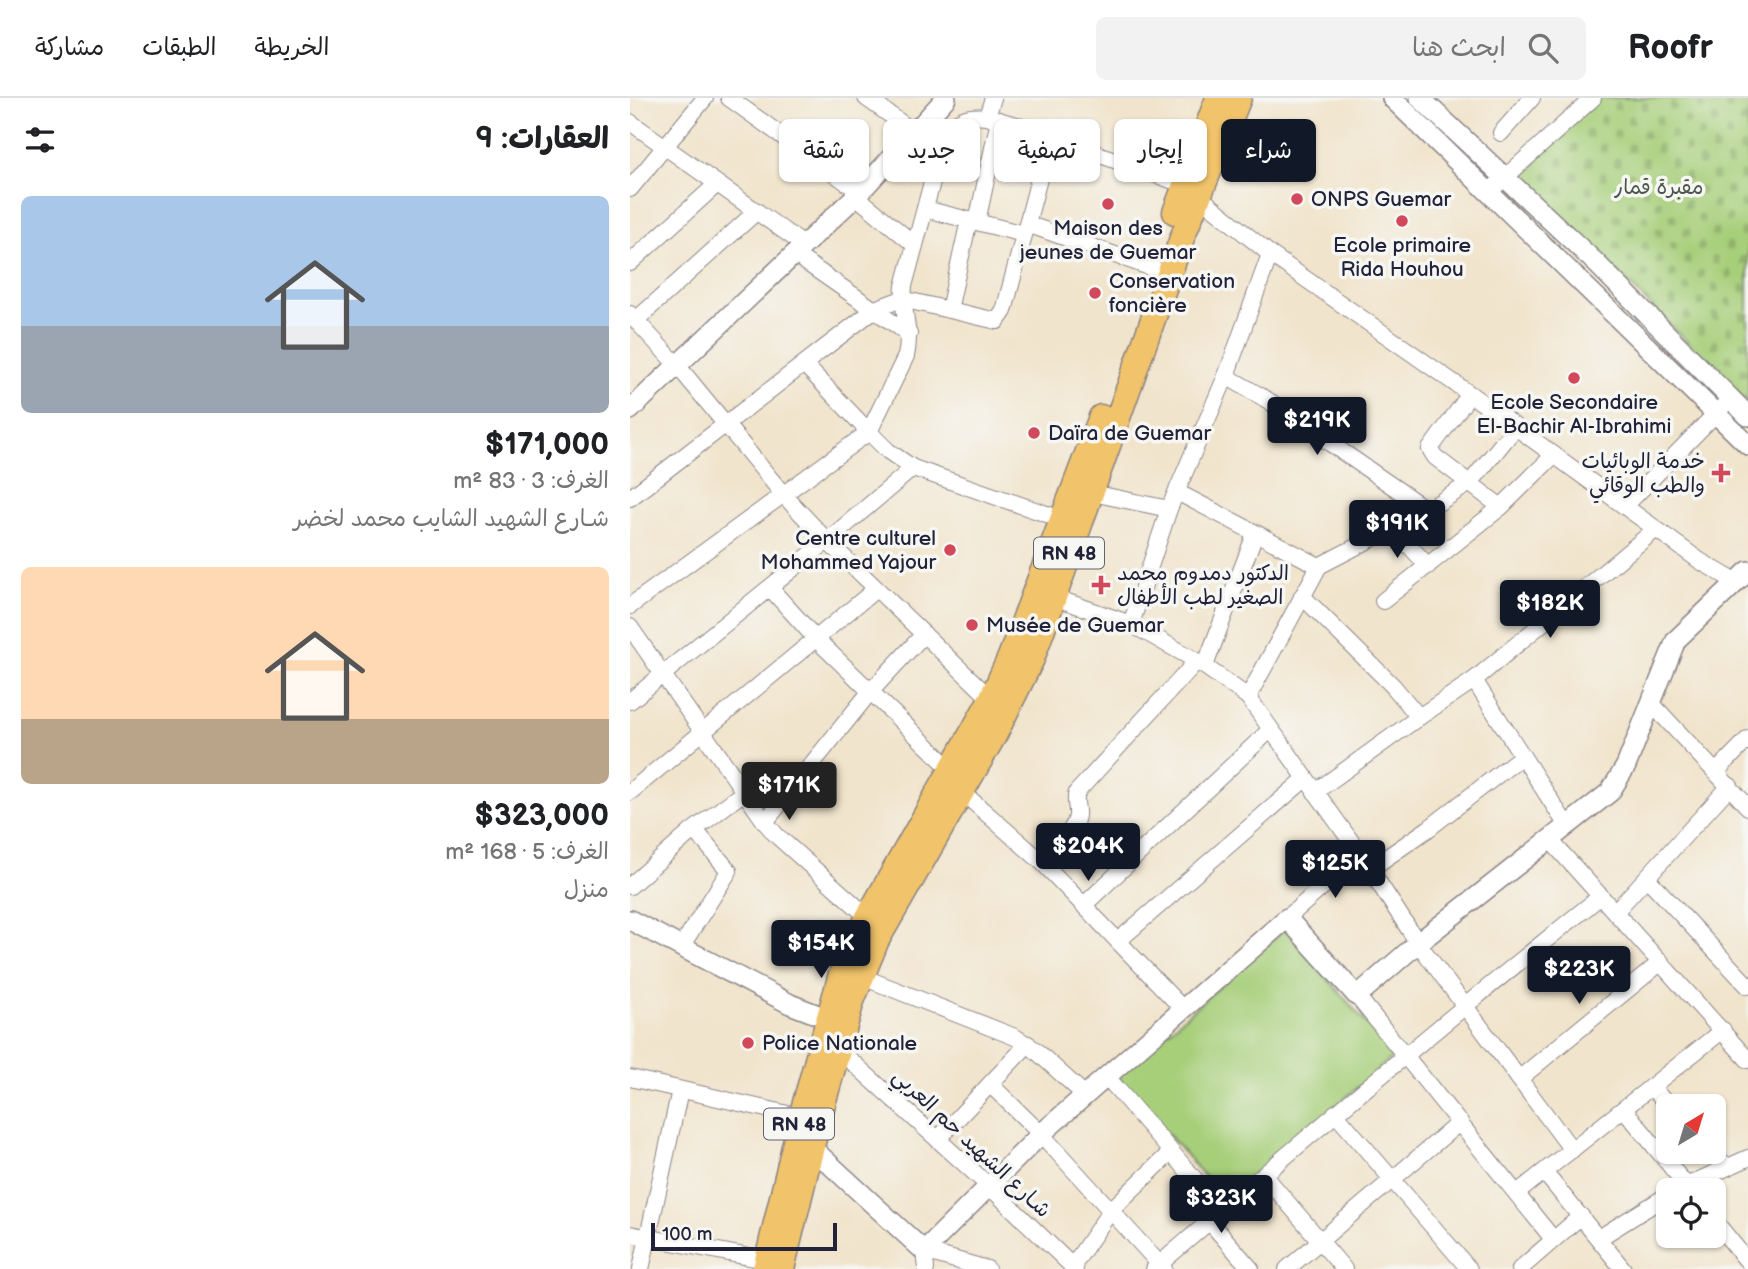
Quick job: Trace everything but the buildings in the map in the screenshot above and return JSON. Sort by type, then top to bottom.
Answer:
[{"type":"highway","name":"RN 48","points":[[774,1265],[839,1050],[840,1011],[848,959],[868,917],[991,699],[1010,657],[1063,520],[1094,460],[1192,190],[1218,98]]},
{"type":"highway","name":"RN 48","points":[[774,1265],[801,1117],[840,1011],[877,940],[1003,719],[1032,659],[1092,493],[1094,460],[1155,269],[1239,98]]},
{"type":"street","points":[[630,189],[705,98]]},
{"type":"street","points":[[729,98],[860,192],[863,202],[915,244]]},
{"type":"street","points":[[866,98],[896,119]]},
{"type":"street","points":[[927,119],[947,98]]},
{"type":"street","points":[[949,310],[973,221],[993,119],[993,98]]},
{"type":"street","points":[[1501,133],[1532,98]]},
{"type":"street","points":[[1490,191],[1593,98]]},
{"type":"street","points":[[1406,100],[1504,177],[1595,262],[1748,416]]},
{"type":"street","points":[[1406,100],[1490,191],[1748,444]]},
{"type":"street","points":[[963,119],[993,119]]},
{"type":"street","points":[[630,122],[757,212],[799,249],[909,334]]},
{"type":"street","points":[[1100,156],[1192,190],[1270,254],[1470,394],[1700,561],[1742,577],[1676,640],[1668,654],[1652,704],[1619,780],[1610,792],[1418,943],[1357,996]]},
{"type":"street","points":[[630,410],[860,192],[883,167]]},
{"type":"street","points":[[630,606],[869,432],[905,356],[909,334],[902,299],[932,182]]},
{"type":"street","points":[[630,498],[875,309],[902,299],[995,321],[999,319],[1004,311],[1038,182]]},
{"type":"street","points":[[630,263],[717,184]]},
{"type":"street","points":[[925,209],[973,221],[1025,229],[1155,269]]},
{"type":"street","points":[[757,212],[633,317],[677,365],[782,493],[827,541],[991,699]]},
{"type":"street","points":[[1131,624],[1169,509],[1226,376],[1270,254]]},
{"type":"street","points":[[1636,335],[1652,320]]},
{"type":"street","points":[[804,364],[888,451],[913,468],[1063,520]]},
{"type":"street","points":[[1226,376],[1269,401],[1427,510]]},
{"type":"street","points":[[1470,394],[1430,449],[1436,457],[1501,507]]},
{"type":"street","points":[[1625,506],[1730,398]]},
{"type":"street","points":[[1248,697],[1319,566],[1427,510],[1470,483],[1516,428]]},
{"type":"street","points":[[1383,601],[1501,507],[1554,455]]},
{"type":"street","points":[[630,701],[913,468]]},
{"type":"street","points":[[1177,492],[1319,566]]},
{"type":"street","points":[[1092,493],[1169,509]]},
{"type":"street","points":[[1393,528],[1428,566]]},
{"type":"street","points":[[1118,941],[1310,785],[1474,680],[1656,529]]},
{"type":"street","points":[[1042,862],[1077,820],[1074,799],[1077,792],[1201,664],[1255,534]]},
{"type":"street","points":[[770,587],[816,639],[951,769]]},
{"type":"street","points":[[630,792],[876,589]]},
{"type":"street","points":[[1302,596],[1393,686],[1419,717]]},
{"type":"street","points":[[1053,597],[1131,624],[1201,664],[1248,697],[1360,854],[1418,943],[1466,1004],[1572,1150]]},
{"type":"street","points":[[630,627],[765,822],[868,917]]},
{"type":"street","points":[[765,822],[870,692],[924,634]]},
{"type":"street","points":[[1474,680],[1567,827]]},
{"type":"street","points":[[1652,704],[1748,807]]},
{"type":"street","points":[[1084,905],[1270,730]]},
{"type":"street","points":[[1716,772],[1748,739]]},
{"type":"street","points":[[1370,869],[1428,829],[1522,756]]},
{"type":"street","points":[[1615,912],[1730,786]]},
{"type":"street","points":[[630,886],[744,792]]},
{"type":"street","points":[[962,792],[1042,862],[1182,1008]]},
{"type":"street","points":[[681,947],[729,871],[695,830]]},
{"type":"street","points":[[1550,840],[1748,1060]]},
{"type":"street","points":[[925,1260],[988,1185],[1041,1134],[1360,854]]},
{"type":"street","points":[[1647,878],[1748,986]]},
{"type":"street","points":[[990,1084],[1041,1134],[1160,1267],[1335,1113],[1601,896]]},
{"type":"street","points":[[1287,918],[1357,996],[1553,1239]]},
{"type":"street","points":[[630,920],[790,1004],[840,1011]]},
{"type":"street","points":[[1519,1079],[1661,962]]},
{"type":"street","points":[[860,976],[1028,1044],[1086,1096]]},
{"type":"street","points":[[1517,1193],[1723,1030]]},
{"type":"street","points":[[938,1139],[1028,1044]]},
{"type":"street","name":"شـارع الشهيد حم العربي","points":[[839,1050],[988,1185],[1074,1268]]},
{"type":"street","points":[[1107,1077],[1171,1152],[1251,1269]]},
{"type":"street","points":[[630,1078],[801,1117]]},
{"type":"street","points":[[1651,1087],[1658,1094]]},
{"type":"street","points":[[641,1269],[680,1090]]},
{"type":"street","points":[[1624,1109],[1676,1178]]},
{"type":"street","points":[[1335,1113],[1469,1269]]},
{"type":"street","points":[[1287,1269],[1460,1122]]},
{"type":"street","points":[[811,1148],[925,1260],[987,1269]]},
{"type":"street","points":[[1074,1268],[1111,1210],[1171,1152]]},
{"type":"street","points":[[1704,1178],[1748,1158]]},
{"type":"street","points":[[1724,1164],[1727,1167]]},
{"type":"street","points":[[1544,1172],[1623,1269]]},
{"type":"street","points":[[1264,1175],[1344,1269]]},
{"type":"street","points":[[1599,1238],[1656,1202]]},
{"type":"street","points":[[1521,1268],[1581,1216]]},
{"type":"street","points":[[630,1234],[774,1265]]},
{"type":"street","points":[[1726,1235],[1748,1262]]},
{"type":"green space","name":"مقبرة قمار","points":[[1595,98],[1748,98],[1748,403],[1516,171]]},
{"type":"green space","points":[[1285,929],[1394,1056],[1226,1201],[1117,1076]]},
{"type":"place","name":"ONPS Guemar","points":[[1297,199]]},
{"type":"place","name":"Maison des jeunes de Guemar","points":[[1108,204]]},
{"type":"place","name":"Ecole primaire Rida Houhou","points":[[1402,221]]},
{"type":"place","name":"Conservation foncière","points":[[1095,293]]},
{"type":"place","name":"Ecole Secondaire El-Bachir Al-Ibrahimi","points":[[1574,378]]},
{"type":"place","name":"Daïra de Guemar","points":[[1034,433]]},
{"type":"place","name":"خدمة الوبائيات والطب الوقائي","points":[[1721,473]]},
{"type":"place","name":"Centre culturel Mohammed Yajour","points":[[950,550]]},
{"type":"place","name":"الدكتور دمدوم محمد الصغير لطب الأطفال","points":[[1101,585]]},
{"type":"place","name":"Musée de Guemar","points":[[972,625]]},
{"type":"place","name":"Police Nationale","points":[[748,1043]]}]
